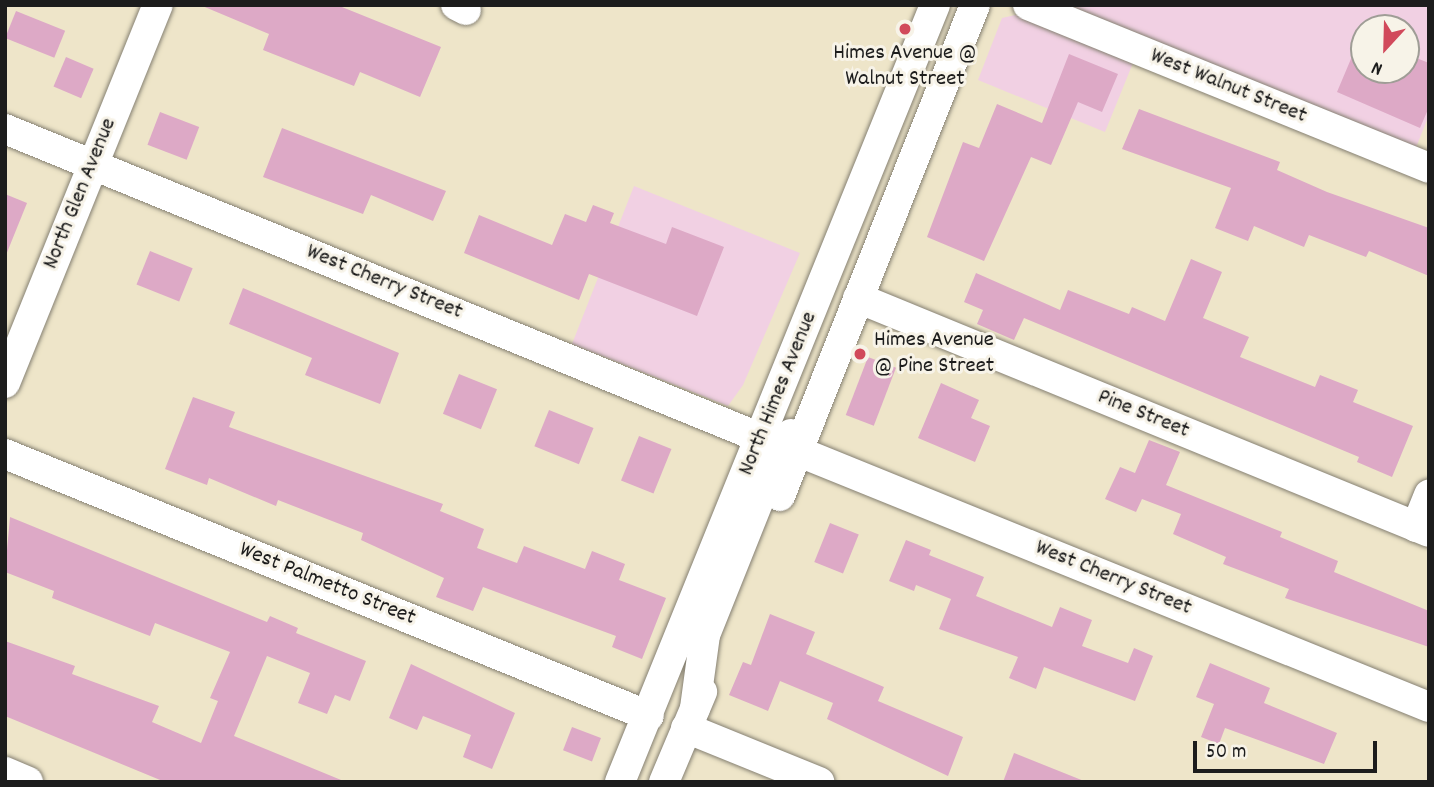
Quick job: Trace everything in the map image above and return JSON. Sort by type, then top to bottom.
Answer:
[{"type":"street","name":"North Glen Avenue","points":[[5,383],[158,5]]},
{"type":"street","name":"North Himes Avenue","points":[[620,782],[935,5]]},
{"type":"street","name":"North Himes Avenue","points":[[664,782],[975,5]]},
{"type":"street","name":"West Walnut Street","points":[[1028,5],[1429,169]]},
{"type":"street","name":"West Cherry Street","points":[[5,129],[761,438]]},
{"type":"street","name":"Pine Street","points":[[858,298],[1422,529]]},
{"type":"street","points":[[797,451],[792,424],[807,372],[813,309]]},
{"type":"street","points":[[761,438],[772,448],[773,465],[705,635],[691,718],[819,782]]},
{"type":"street","name":"West Cherry Street","points":[[797,451],[1429,707]]},
{"type":"street","name":"West Palmetto Street","points":[[5,454],[649,716]]},
{"type":"street","points":[[1422,529],[1429,494]]},
{"type":"street","points":[[5,772],[28,782]]},
{"type":"shaded area","points":[[1068,5],[1429,5],[1429,115],[1415,150]]},
{"type":"shaded area","points":[[1015,15],[1034,18],[1135,58],[1105,132],[978,80],[1002,18]]},
{"type":"shaded area","points":[[634,186],[800,253],[743,385],[728,406],[572,344]]},
{"type":"building","points":[[200,5],[337,5],[441,47],[420,97],[360,72],[354,86],[263,50],[269,34]]},
{"type":"building","points":[[16,11],[65,31],[54,58],[5,38]]},
{"type":"building","points":[[1069,54],[1118,74],[1102,112],[1078,102],[1051,165],[1031,157],[984,261],[927,237],[963,142],[979,148],[997,104],[1042,123]]},
{"type":"building","points":[[66,57],[94,69],[81,98],[53,86]]},
{"type":"building","points":[[1420,59],[1429,63],[1429,107],[1420,128],[1337,92],[1350,61],[1350,84],[1420,84]]},
{"type":"building","points":[[1139,109],[1280,162],[1277,170],[1327,192],[1429,228],[1429,276],[1369,251],[1366,257],[1309,235],[1304,247],[1254,226],[1248,241],[1215,228],[1231,188],[1122,149]]},
{"type":"building","points":[[160,112],[199,127],[187,160],[147,145]]},
{"type":"building","points":[[282,128],[446,191],[433,221],[371,195],[363,214],[263,177]]},
{"type":"building","points":[[5,194],[27,203],[6,255],[5,255]]},
{"type":"building","points":[[593,205],[614,213],[610,223],[666,244],[672,227],[724,247],[697,316],[589,274],[579,300],[464,253],[479,215],[552,245],[565,214],[586,222]]},
{"type":"building","points":[[150,251],[193,268],[179,302],[137,284]]},
{"type":"building","points":[[1191,259],[1222,272],[1203,318],[1249,337],[1240,357],[1315,387],[1320,375],[1358,390],[1353,402],[1413,426],[1392,477],[1357,462],[1359,457],[1024,318],[1014,340],[977,324],[983,310],[964,302],[976,273],[1060,310],[1068,290],[1129,314],[1132,307],[1165,321]]},
{"type":"building","points":[[243,288],[399,353],[380,404],[305,375],[312,358],[229,324]]},
{"type":"building","points":[[868,357],[896,368],[874,426],[846,415]]},
{"type":"building","points":[[459,374],[497,389],[481,429],[443,414]]},
{"type":"building","points":[[941,383],[979,400],[971,418],[990,426],[975,462],[918,438]]},
{"type":"building","points":[[193,397],[235,412],[229,427],[443,504],[440,511],[484,529],[477,548],[517,563],[524,546],[585,569],[592,551],[625,564],[619,580],[666,598],[642,659],[612,647],[616,636],[483,587],[473,611],[436,597],[444,578],[361,540],[363,533],[278,500],[276,506],[209,478],[207,485],[165,469]]},
{"type":"building","points":[[549,410],[594,428],[579,464],[534,446]]},
{"type":"building","points":[[639,436],[671,449],[653,494],[621,481]]},
{"type":"building","points":[[1149,440],[1180,452],[1166,485],[1282,532],[1280,537],[1338,561],[1334,572],[1429,611],[1429,647],[1285,598],[1289,589],[1223,564],[1226,557],[1173,534],[1181,514],[1142,499],[1136,512],[1105,499],[1120,467],[1135,473]]},
{"type":"building","points":[[10,517],[267,622],[270,616],[298,628],[296,633],[366,661],[350,701],[335,695],[327,714],[298,703],[310,673],[267,656],[234,736],[346,782],[165,782],[5,716],[5,641],[75,666],[72,674],[159,706],[152,722],[201,743],[218,701],[210,698],[230,652],[155,623],[150,636],[52,598],[54,591],[5,572]]},
{"type":"building","points":[[830,523],[859,535],[843,574],[814,562]]},
{"type":"building","points":[[906,540],[931,550],[929,555],[984,577],[976,596],[1052,627],[1060,607],[1092,620],[1082,646],[1128,663],[1134,648],[1153,656],[1135,701],[1044,667],[1036,689],[1009,678],[1018,657],[939,629],[951,599],[916,585],[914,591],[889,581]]},
{"type":"building","points":[[770,614],[815,632],[806,654],[884,687],[878,701],[963,737],[948,776],[827,719],[833,703],[780,681],[768,711],[729,695],[743,662],[751,665]]},
{"type":"building","points":[[1210,663],[1270,688],[1264,703],[1337,733],[1324,764],[1225,728],[1219,744],[1201,737],[1214,704],[1196,697]]},
{"type":"building","points":[[411,664],[515,713],[492,769],[463,757],[471,735],[423,716],[417,730],[389,718]]},
{"type":"building","points":[[572,727],[601,738],[592,761],[563,750]]},
{"type":"building","points":[[1014,753],[1084,781],[1003,782]]},
{"type":"place","name":"Himes Avenue @ Walnut Street","points":[[905,29]]},
{"type":"place","name":"Himes Avenue @ Pine Street","points":[[860,354]]}]
